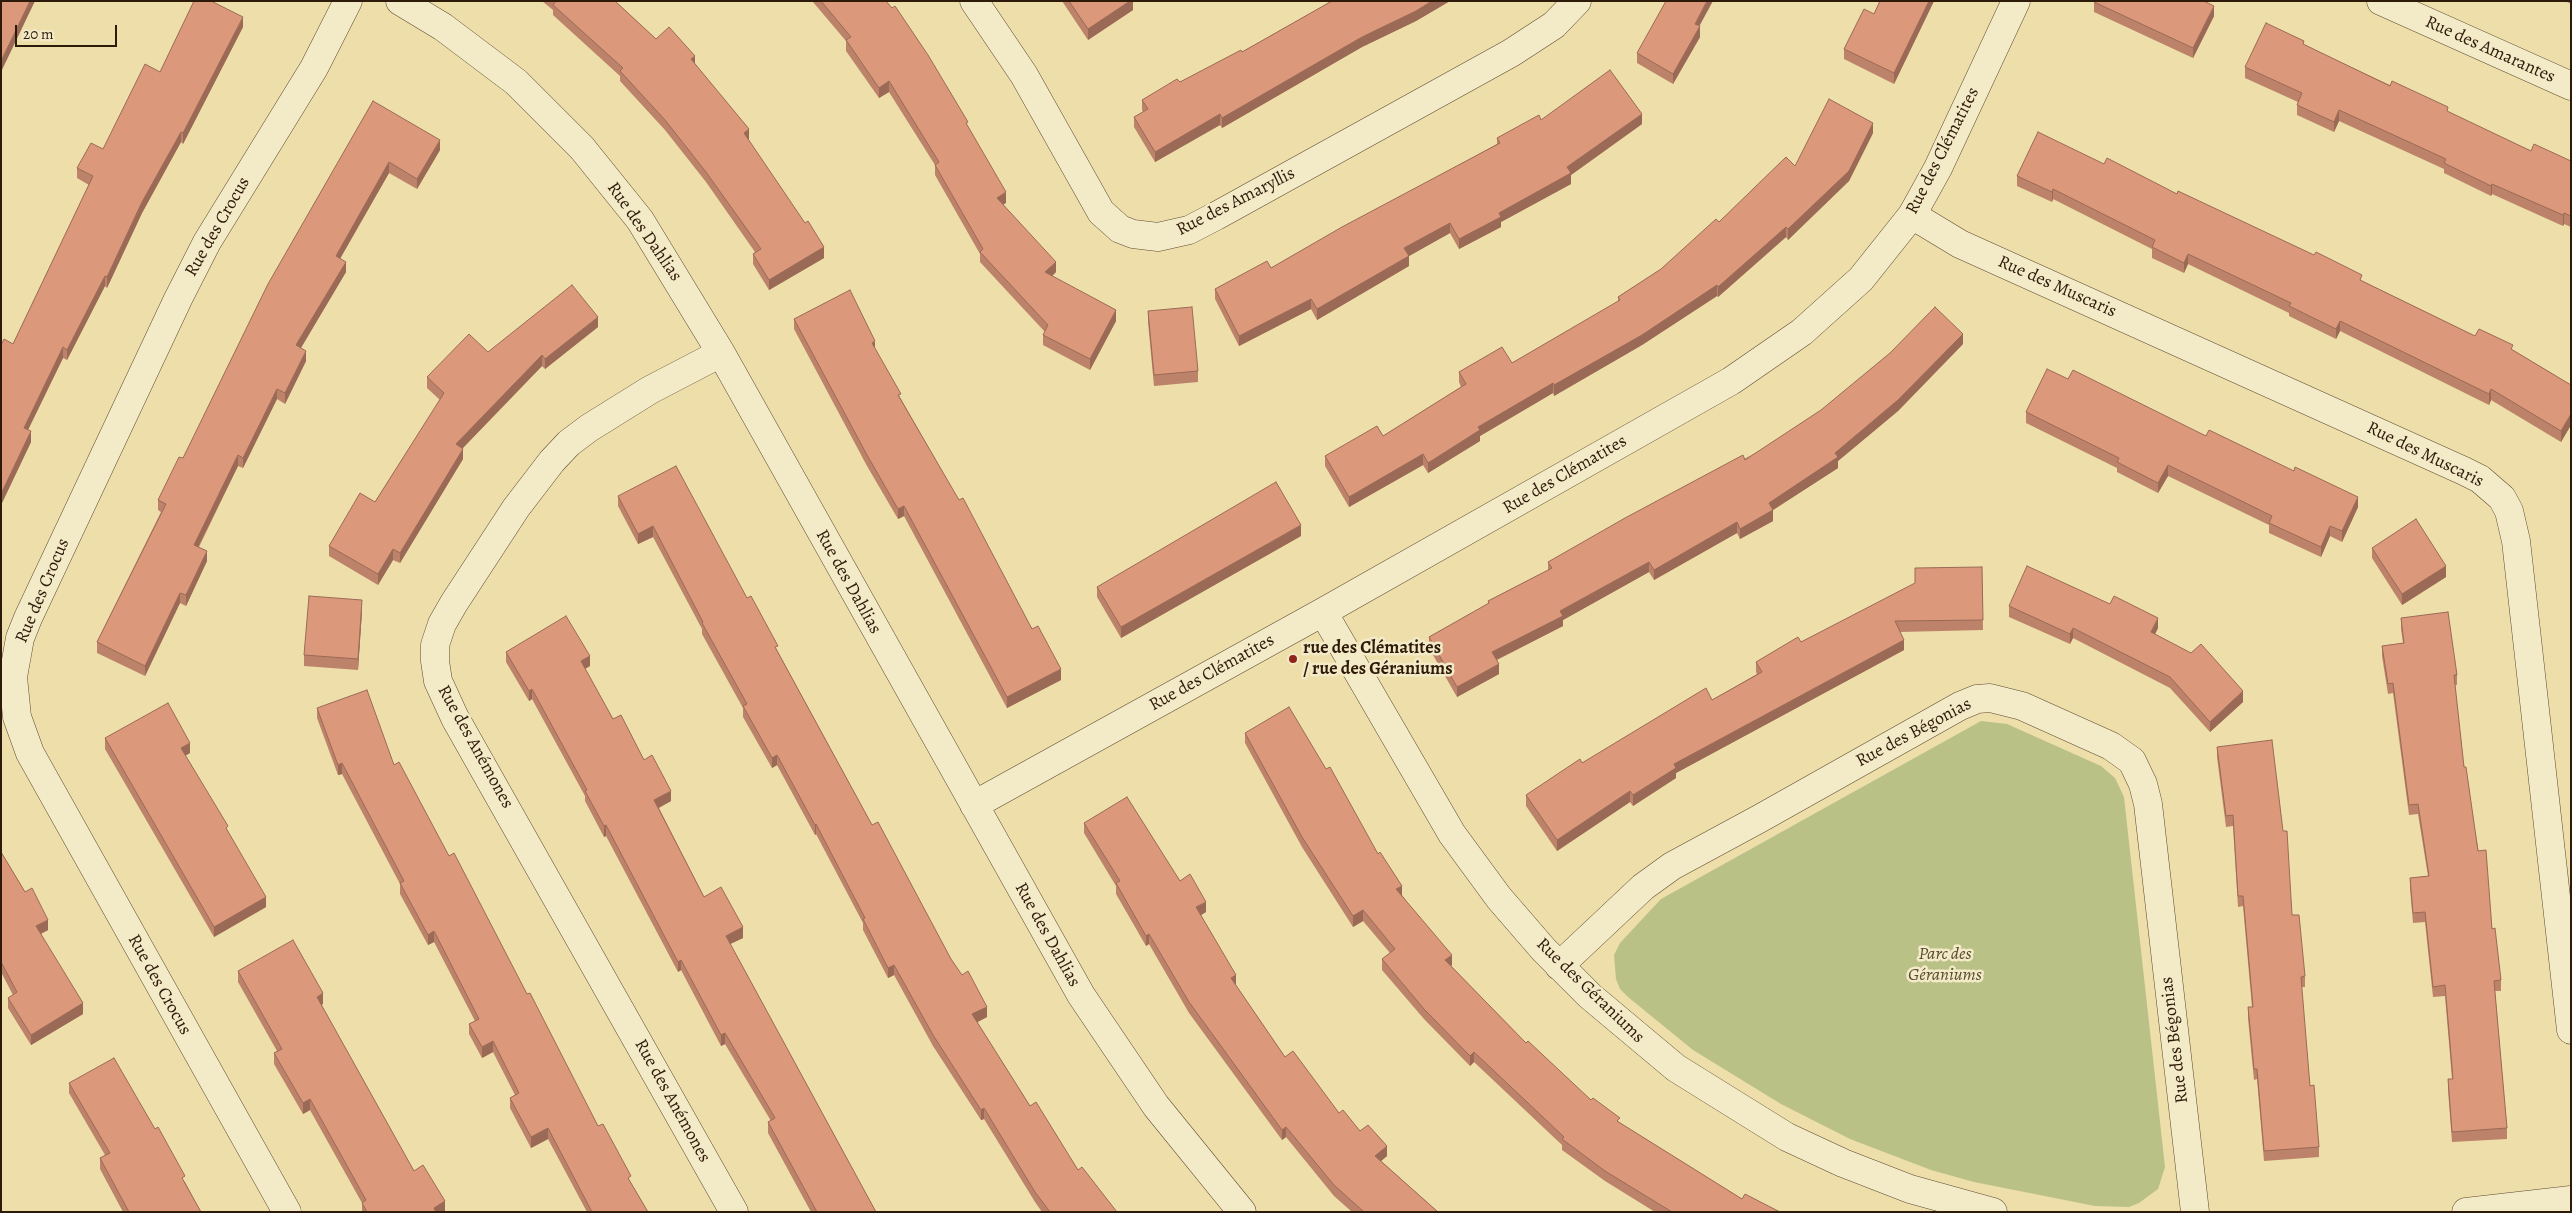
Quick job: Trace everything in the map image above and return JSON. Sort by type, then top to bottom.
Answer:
[{"type":"street","name":"Rue des Crocus","points":[[287,1212],[30,753],[17,718],[13,677],[20,638],[28,618],[181,292],[208,242],[314,68],[348,1]]},
{"type":"street","name":"Rue des Dahlias","points":[[400,1],[443,27],[510,77],[582,148],[640,220],[721,353],[1059,958],[1101,1028],[1156,1106],[1242,1212]]},
{"type":"street","name":"Rue des Amaryllis","points":[[974,1],[1024,75],[1101,212],[1120,229],[1133,234],[1158,237],[1188,230],[1216,216],[1511,53],[1554,25],[1577,1]]},
{"type":"street","name":"Rue des Clématites","points":[[974,805],[1323,612],[1757,365],[1802,332],[1843,297],[1878,260],[1912,215],[1938,168],[2016,1]]},
{"type":"street","name":"Rue des Amarantes","points":[[2381,1],[2571,86]]},
{"type":"street","name":"Rue des Muscaris","points":[[1912,215],[1960,244],[2464,471],[2480,479],[2502,498],[2511,518],[2516,541],[2571,1030]]},
{"type":"street","name":"Rue des Anémones","points":[[721,353],[650,390],[589,428],[569,443],[552,461],[516,508],[450,610],[435,644],[435,661],[438,681],[455,718],[734,1212]]},
{"type":"street","name":"Rue des Géraniums","points":[[1323,612],[1452,834],[1499,898],[1559,966],[1649,1048],[1764,1124],[1811,1149],[1879,1177],[1938,1198],[1993,1212]]},
{"type":"street","name":"Rue des Bégonias","points":[[1559,966],[1643,886],[1672,866],[1960,706],[1977,699],[1990,698],[2022,706],[2111,746],[2132,761],[2143,784],[2148,804],[2195,1212]]},
{"type":"street","points":[[2466,1212],[2571,1200]]},
{"type":"green space","name":"Parc des Géraniums","points":[[1981,721],[2007,724],[2101,766],[2115,778],[2124,797],[2165,1167],[2158,1189],[2139,1203],[2129,1207],[2095,1206],[1974,1182],[1931,1170],[1850,1139],[1781,1104],[1693,1050],[1628,997],[1620,989],[1616,979],[1614,955],[1620,943],[1661,899]]},
{"type":"building","points":[[1,1],[30,1],[1,61]]},
{"type":"building","points":[[194,1],[211,1],[243,17],[183,133],[181,132],[142,202],[107,277],[105,276],[67,350],[63,347],[24,428],[31,431],[1,494],[1,345],[4,339],[13,344],[93,176],[77,168],[91,143],[103,149],[145,64],[160,72]]},
{"type":"building","points":[[556,1],[615,1],[656,39],[669,27],[695,56],[691,59],[749,129],[744,133],[805,223],[808,221],[824,247],[769,280],[753,254],[761,249],[706,172],[665,120],[620,71],[623,68],[553,5]]},
{"type":"building","points":[[821,1],[886,1],[892,8],[895,6],[928,55],[968,122],[966,123],[1006,192],[997,198],[1056,262],[1045,272],[1116,310],[1090,359],[1043,335],[1048,325],[980,252],[983,249],[935,165],[939,162],[889,81],[879,88],[846,40],[851,37]]},
{"type":"building","points":[[1069,1],[1130,1],[1088,29]]},
{"type":"building","points":[[1332,1],[1432,1],[1416,11],[1362,37],[1222,118],[1220,114],[1155,152],[1134,117],[1148,109],[1142,100],[1177,79],[1180,82],[1241,50],[1242,52]]},
{"type":"building","points":[[1666,1],[1707,1],[1695,24],[1700,26],[1673,74],[1637,53]]},
{"type":"building","points":[[1880,1],[1929,1],[1894,73],[1844,49],[1864,9],[1874,14]]},
{"type":"building","points":[[2094,1],[2204,1],[2214,6],[2193,48]]},
{"type":"building","points":[[2266,23],[2304,41],[2303,44],[2390,86],[2392,81],[2448,107],[2447,111],[2531,151],[2534,144],[2571,161],[2571,216],[2564,213],[2563,215],[2492,184],[2491,186],[2444,163],[2446,159],[2339,110],[2334,122],[2297,105],[2302,93],[2245,67]]},
{"type":"building","points":[[1610,70],[1642,114],[1567,167],[1571,173],[1499,213],[1501,217],[1459,239],[1450,223],[1404,248],[1409,256],[1317,309],[1311,299],[1239,336],[1215,289],[1267,261],[1271,268],[1342,227],[1500,143],[1497,138],[1539,115],[1541,120]]},
{"type":"building","points":[[1829,99],[1873,123],[1849,171],[1788,229],[1786,227],[1718,287],[1717,285],[1642,335],[1554,385],[1553,383],[1478,427],[1480,430],[1428,463],[1423,454],[1349,497],[1325,456],[1377,426],[1383,436],[1466,384],[1459,372],[1502,347],[1512,363],[1620,300],[1618,297],[1661,269],[1716,219],[1719,222],[1786,157],[1795,166]]},
{"type":"building","points":[[373,101],[440,140],[417,179],[389,162],[336,256],[346,262],[296,345],[306,351],[285,393],[277,389],[243,458],[238,455],[194,545],[207,551],[186,595],[180,593],[145,666],[97,642],[166,504],[158,500],[179,457],[183,458],[268,284]]},
{"type":"building","points":[[2038,132],[2104,164],[2107,158],[2177,194],[2178,191],[2314,255],[2316,252],[2362,275],[2360,280],[2475,336],[2479,329],[2513,345],[2511,349],[2571,385],[2571,414],[2561,431],[2491,389],[2489,394],[2340,321],[2336,329],[2289,306],[2291,303],[2188,254],[2184,263],[2152,247],[2155,240],[2053,189],[2052,192],[2017,176]]},
{"type":"building","points":[[572,285],[598,317],[545,359],[542,355],[456,444],[463,449],[400,553],[393,549],[378,574],[329,546],[360,493],[375,502],[444,393],[427,377],[469,334],[488,352]]},
{"type":"building","points":[[850,290],[875,341],[872,343],[901,394],[898,395],[959,500],[963,498],[1032,629],[1038,626],[1061,669],[1007,697],[904,506],[898,509],[794,319]]},
{"type":"building","points":[[1192,307],[1198,371],[1154,375],[1148,311]]},
{"type":"building","points":[[1935,307],[1963,334],[1898,400],[1835,453],[1838,457],[1769,503],[1773,510],[1740,529],[1737,522],[1654,570],[1649,562],[1560,611],[1563,616],[1492,652],[1499,664],[1457,687],[1429,637],[1489,603],[1488,601],[1552,568],[1548,562],[1625,518],[1743,455],[1745,460],[1821,410],[1890,353]]},
{"type":"building","points":[[2047,369],[2068,379],[2073,370],[2206,436],[2209,430],[2294,471],[2295,467],[2358,497],[2342,531],[2330,526],[2321,547],[2269,523],[2272,516],[2168,465],[2158,483],[2117,462],[2119,458],[2026,412]]},
{"type":"building","points":[[676,466],[747,598],[751,596],[778,646],[775,647],[872,825],[878,822],[951,959],[962,975],[968,971],[987,1007],[972,1014],[1030,1106],[1036,1102],[1078,1170],[1082,1167],[1117,1212],[1050,1212],[1035,1192],[984,1108],[981,1110],[933,1035],[894,965],[888,968],[863,919],[865,918],[816,824],[777,755],[772,758],[743,706],[747,704],[702,623],[653,526],[638,534],[618,496]]},
{"type":"building","points":[[1276,482],[1301,525],[1121,627],[1097,587]]},
{"type":"building","points":[[2416,519],[2446,566],[2402,594],[2372,548]]},
{"type":"building","points":[[2027,566],[2110,604],[2114,596],[2158,618],[2151,632],[2191,653],[2201,644],[2243,691],[2210,722],[2170,677],[2073,628],[2070,634],[2009,606]]},
{"type":"building","points":[[1982,567],[1983,620],[1895,621],[1904,640],[1674,764],[1676,768],[1633,795],[1630,791],[1557,840],[1526,795],[1580,759],[1582,763],[1706,688],[1712,700],[1762,672],[1756,662],[1798,637],[1801,642],[1915,583],[1915,568]]},
{"type":"building","points":[[309,596],[362,600],[358,659],[304,655]]},
{"type":"building","points":[[2448,612],[2457,675],[2454,675],[2464,767],[2466,767],[2478,851],[2486,850],[2492,929],[2495,928],[2501,980],[2494,981],[2507,1128],[2452,1132],[2448,1079],[2453,1079],[2445,985],[2433,987],[2425,912],[2413,913],[2410,878],[2429,876],[2418,804],[2409,805],[2393,683],[2388,684],[2382,646],[2404,643],[2401,618]]},
{"type":"building","points":[[566,616],[590,656],[581,661],[613,719],[621,715],[644,760],[652,755],[671,791],[654,800],[704,897],[721,887],[743,927],[726,936],[876,1212],[817,1212],[768,1122],[775,1118],[725,1033],[721,1035],[681,960],[678,962],[532,689],[529,691],[506,652]]},
{"type":"building","points":[[367,690],[394,765],[399,762],[449,856],[454,853],[527,994],[530,993],[598,1126],[603,1124],[631,1176],[628,1178],[648,1212],[592,1212],[548,1128],[531,1137],[510,1098],[519,1093],[493,1041],[482,1047],[469,1024],[479,1019],[434,931],[428,935],[400,883],[404,881],[342,763],[338,765],[317,708]]},
{"type":"building","points":[[168,703],[190,743],[181,748],[228,826],[226,828],[266,897],[214,927],[105,738]]},
{"type":"building","points":[[1289,707],[1326,769],[1330,767],[1378,854],[1380,852],[1402,886],[1396,889],[1452,955],[1445,960],[1526,1043],[1528,1041],[1591,1100],[1593,1098],[1620,1118],[1617,1121],[1742,1199],[1745,1194],[1780,1212],[1672,1212],[1605,1171],[1562,1139],[1564,1137],[1474,1052],[1470,1056],[1424,1009],[1382,959],[1395,949],[1363,910],[1353,916],[1302,837],[1245,733]]},
{"type":"building","points":[[2272,740],[2283,831],[2287,831],[2292,915],[2299,915],[2305,976],[2301,977],[2310,1086],[2314,1085],[2319,1147],[2264,1151],[2257,1069],[2254,1069],[2248,1007],[2253,1007],[2243,896],[2238,896],[2233,815],[2226,816],[2217,747]]},
{"type":"building","points":[[1127,797],[1180,881],[1190,874],[1206,902],[1196,907],[1236,975],[1231,978],[1285,1057],[1293,1051],[1339,1113],[1343,1110],[1360,1131],[1368,1125],[1387,1146],[1375,1156],[1438,1212],[1364,1212],[1334,1185],[1286,1127],[1282,1130],[1189,1002],[1149,934],[1146,936],[1116,883],[1120,881],[1084,823]]},
{"type":"building","points":[[1,852],[25,892],[32,888],[48,920],[36,926],[83,1003],[31,1035],[8,998],[17,992],[1,962]]},
{"type":"building","points":[[293,940],[323,993],[317,997],[414,1171],[423,1165],[445,1201],[434,1208],[436,1212],[367,1212],[362,1203],[366,1200],[310,1099],[303,1103],[274,1053],[282,1049],[238,971]]},
{"type":"building","points":[[114,1058],[155,1129],[158,1127],[185,1176],[182,1178],[201,1212],[129,1212],[100,1158],[110,1153],[69,1083]]},
{"type":"place","name":"rue des Clématites / rue des Géraniums","points":[[1293,659]]}]
